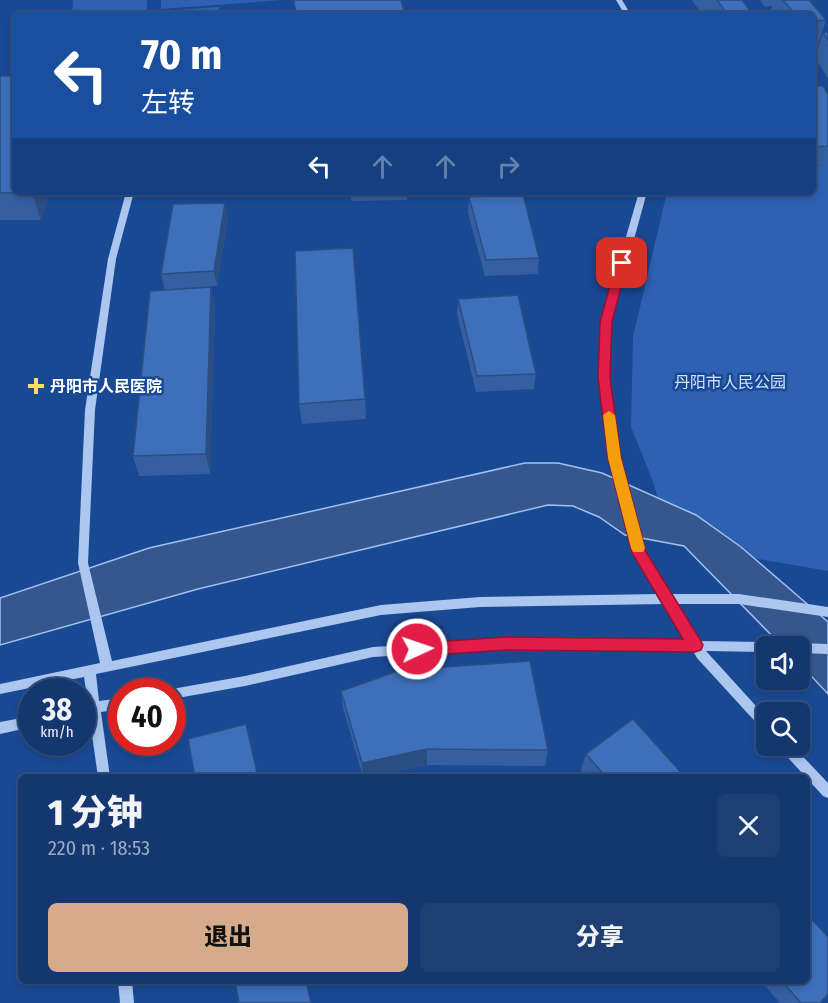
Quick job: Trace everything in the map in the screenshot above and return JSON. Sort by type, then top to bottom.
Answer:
[{"type":"street","points":[[107,666],[84,563],[90,410],[112,259],[129,195]]},
{"type":"street","points":[[642,195],[606,322],[604,378],[618,472],[639,553],[695,645],[756,714]]},
{"type":"street","points":[[0,688],[381,610],[480,602],[729,599],[828,612]]},
{"type":"street","points":[[186,692],[245,681],[373,652],[506,644],[756,647]]},
{"type":"street","points":[[810,648],[828,649]]},
{"type":"street","points":[[89,670],[89,678]]},
{"type":"street","points":[[0,728],[18,724]]},
{"type":"street","points":[[96,743],[103,774]]},
{"type":"street","points":[[794,756],[828,792]]},
{"type":"street","points":[[125,984],[127,1003]]},
{"type":"green space","points":[[73,0],[147,0],[147,12],[72,12]]},
{"type":"green space","points":[[161,0],[281,0],[161,9]]},
{"type":"green space","points":[[219,7],[219,12],[147,12]]},
{"type":"green space","name":"丹阳市人民公园","points":[[828,165],[828,571],[672,544],[652,479],[631,427],[633,337],[666,195],[816,195],[816,166]]},
{"type":"shaded area","points":[[525,463],[558,463],[602,473],[696,515],[741,547],[828,622],[828,694],[810,675],[810,636],[772,636],[684,546],[625,535],[599,517],[573,506],[548,505],[198,589],[0,645],[0,598],[149,548]]},
{"type":"building","points":[[294,0],[401,0],[404,12],[296,12]]},
{"type":"building","points":[[717,0],[742,0],[751,12],[726,12]]},
{"type":"building","points":[[783,0],[809,0],[826,20],[816,21],[816,12],[793,12]]},
{"type":"building","points":[[0,76],[12,76],[12,193],[0,193]]},
{"type":"building","points":[[816,86],[823,86],[828,95],[828,146],[816,147]]},
{"type":"building","points":[[523,195],[539,258],[486,260],[469,197]]},
{"type":"building","points":[[225,203],[214,271],[161,274],[173,204]]},
{"type":"building","points":[[353,248],[365,399],[299,404],[295,251]]},
{"type":"building","points":[[211,287],[206,454],[133,456],[150,291]]},
{"type":"building","points":[[518,295],[536,374],[477,376],[458,299]]},
{"type":"building","points":[[530,661],[548,750],[427,749],[362,763],[341,691],[401,670]]},
{"type":"building","points":[[633,719],[682,774],[603,774],[586,754]]},
{"type":"building","points":[[246,724],[257,774],[194,774],[188,739]]},
{"type":"building","points":[[810,917],[828,937],[828,994],[820,1003],[801,1003],[785,984],[810,984]]},
{"type":"building","points":[[236,984],[307,984],[311,1003],[239,1003]]},
{"type":"slow traffic","points":[[609,415],[615,458],[638,548]]},
{"type":"place","name":"丹阳市人民医院","points":[[36,386]]},
{"type":"route","points":[[417,649],[506,644],[695,645],[639,553],[615,458],[604,378],[606,322],[622,263]]}]
